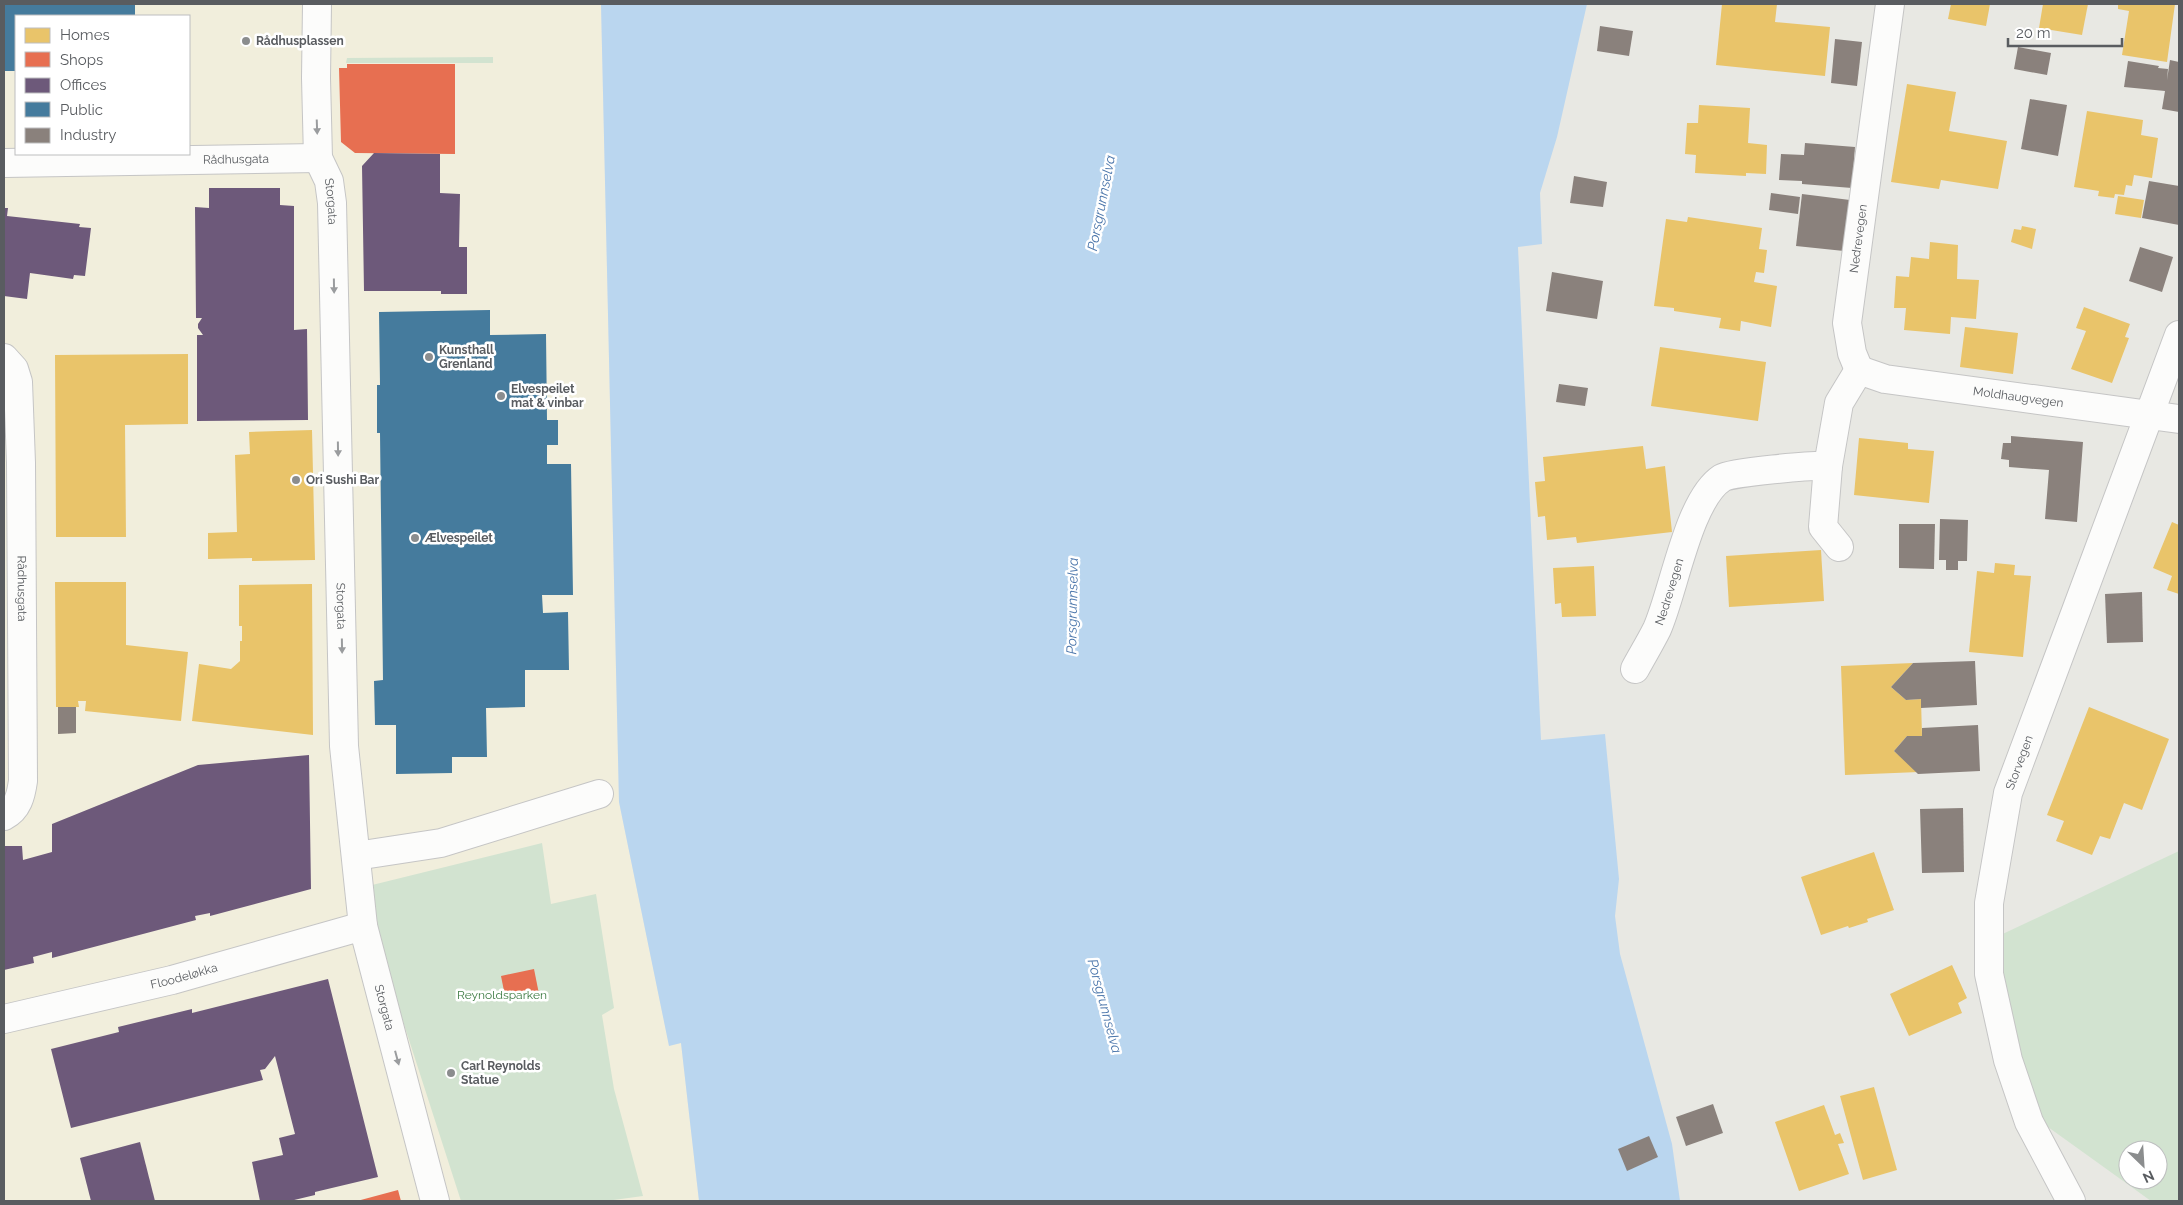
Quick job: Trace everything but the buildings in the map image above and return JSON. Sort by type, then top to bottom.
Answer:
[{"type":"street","name":"Storgata","points":[[317,4],[318,158],[330,181],[332,203],[344,746],[363,926],[435,1201]]},
{"type":"street","name":"Nedrevegen","points":[[1859,370],[1852,353],[1847,322],[1890,4]]},
{"type":"street","name":"Rådhusgata","points":[[4,163],[318,158]]},
{"type":"street","name":"Storvegen","points":[[2062,1198],[2029,1122],[2008,1060],[1989,974],[1989,903],[2008,793],[2179,335]]},
{"type":"street","name":"Rådhusgata","points":[[4,358],[14,369],[18,382],[21,462],[24,780],[20,797],[15,806],[4,816]]},
{"type":"street","name":"Moldhaugvegen","points":[[1859,370],[1885,379],[2179,419]]},
{"type":"street","points":[[1839,547],[1823,526],[1828,466],[1840,403],[1859,370]]},
{"type":"street","name":"Nedrevegen","points":[[1634,669],[1657,628],[1691,526],[1708,491],[1724,476],[1808,465],[1828,466]]},
{"type":"street","points":[[356,856],[441,843],[599,794]]},
{"type":"street","name":"Floodeløkka","points":[[4,1020],[163,982],[363,926]]},
{"type":"shaded area","points":[[4,4],[601,4],[619,802],[669,1045],[681,1043],[699,1201],[4,1201]]},
{"type":"green space","points":[[493,57],[493,63],[346,63],[347,58]]},
{"type":"green space","name":"Reynoldsparken","points":[[542,843],[551,904],[596,894],[614,1008],[602,1015],[614,1089],[643,1196],[606,1201],[461,1201],[360,888]]},
{"type":"green space","points":[[2179,851],[2179,1201],[2151,1201],[2136,1190],[2168,1190],[2168,1140],[2118,1140],[2118,1177],[2020,1107],[1992,939]]},
{"type":"water","name":"Porsgrunnselva","points":[[601,4],[1587,4],[1557,137],[1540,193],[1542,244],[1518,247],[1541,740],[1605,734],[1619,879],[1615,916],[1620,954],[1672,1144],[1680,1201],[699,1201],[681,1043],[669,1046],[619,802]]},
{"type":"place","name":"Rådhusplassen","points":[[246,41]]},
{"type":"place","name":"Kunsthall Grenland","points":[[429,357]]},
{"type":"place","name":"Elvespeilet mat & vinbar","points":[[501,396]]},
{"type":"place","name":"Ori Sushi Bar","points":[[296,480]]},
{"type":"place","name":"Ælvespeilet","points":[[415,538]]},
{"type":"place","name":"Carl Reynolds Statue","points":[[451,1073]]}]
